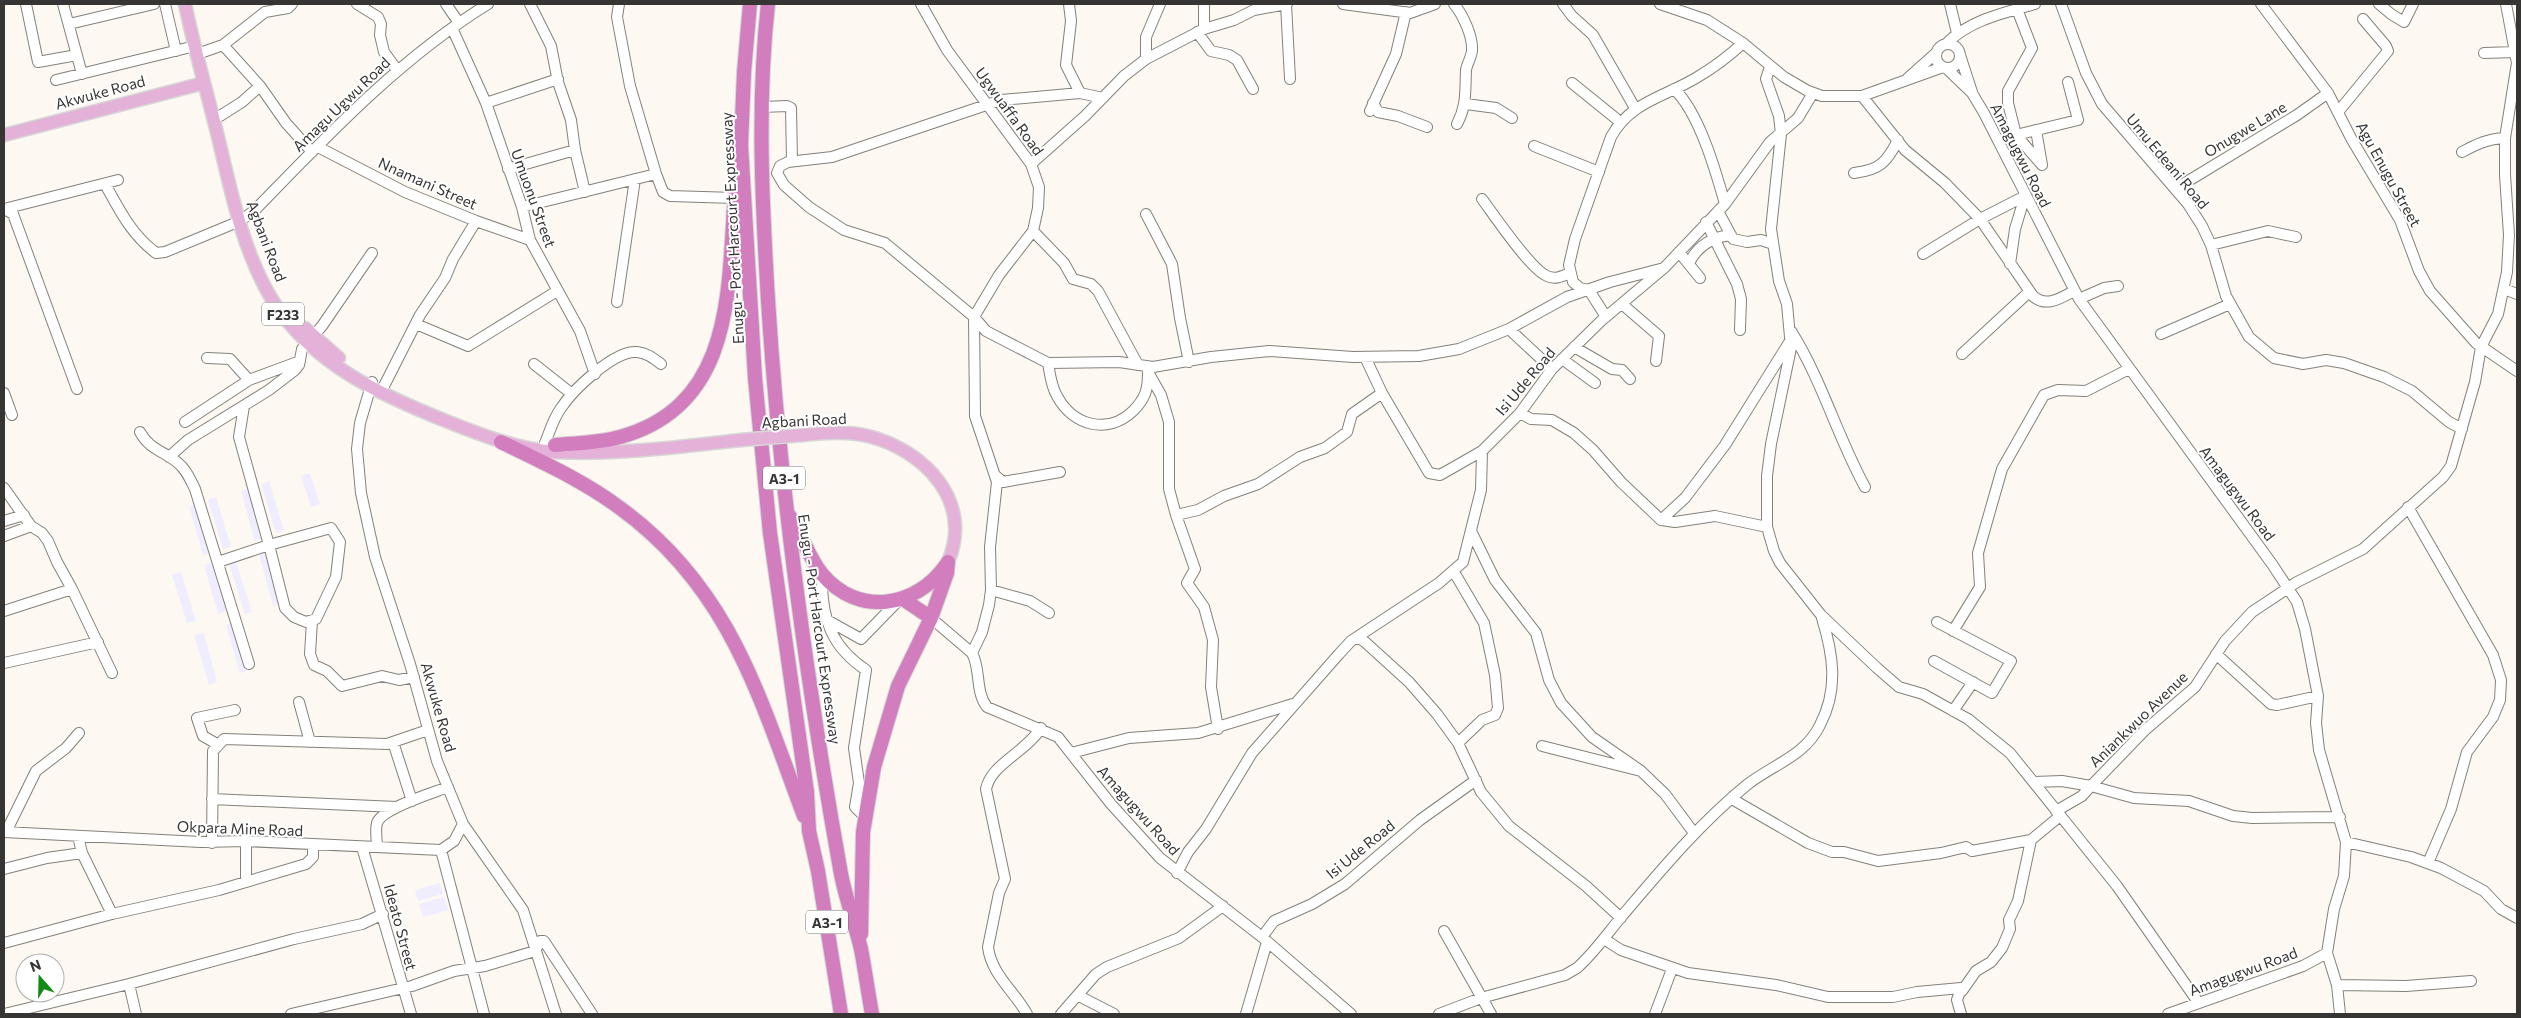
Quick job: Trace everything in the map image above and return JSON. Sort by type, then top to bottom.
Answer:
[{"type":"highway","name":"Enugu - Port Harcourt Expressway","points":[[750,4],[744,72],[741,145],[755,378],[770,533],[804,772],[810,831],[841,1014]]},
{"type":"highway","name":"Enugu - Port Harcourt Expressway","points":[[768,4],[762,107],[761,176],[772,370],[787,512],[813,709],[842,878],[860,948],[872,1014]]},
{"type":"highway","points":[[550,444],[607,440],[630,434],[672,410],[698,383],[711,363],[723,324],[741,145]]},
{"type":"highway","points":[[501,442],[572,477],[620,508],[649,531],[693,576],[732,636],[753,681],[810,831]]},
{"type":"highway","points":[[787,512],[797,526],[821,572],[832,584],[845,593],[862,600],[877,602],[901,600],[914,596],[934,580],[948,562]]},
{"type":"highway","points":[[860,948],[865,817],[874,767],[885,723],[898,686],[931,618],[947,573],[948,562]]},
{"type":"highway","points":[[901,600],[931,618]]},
{"type":"main road","name":"Agbani Road","points":[[185,4],[208,82],[243,220],[267,289],[294,328],[310,339],[340,370],[501,442],[543,450],[571,452],[660,449],[803,435],[833,433],[866,435],[900,447],[919,460],[945,491],[955,519],[954,544],[948,562]]},
{"type":"main road","name":"Agbani Road","points":[[190,4],[199,49]]},
{"type":"main road","name":"Agbani Road","points":[[208,82],[220,116],[243,220]]},
{"type":"main road","name":"Akwuke Road","points":[[4,135],[146,96],[208,82]]},
{"type":"main road","name":"Agbani Road","points":[[375,386],[497,432],[550,444],[571,452]]},
{"type":"street","points":[[26,4],[38,62],[77,55]]},
{"type":"street","points":[[63,4],[82,74]]},
{"type":"street","points":[[69,24],[154,4]]},
{"type":"street","points":[[165,4],[176,50]]},
{"type":"street","points":[[56,80],[176,50],[223,45],[265,12],[288,8],[292,4]]},
{"type":"street","points":[[357,4],[378,17],[381,24],[380,35],[384,52],[397,70]]},
{"type":"street","name":"Umuonu Street","points":[[446,4],[486,103],[522,207],[530,240],[580,331],[595,374]]},
{"type":"street","name":"Amagu Ugwu Road","points":[[243,220],[375,89],[455,26],[488,4]]},
{"type":"street","points":[[530,4],[551,46],[558,79],[571,120],[584,192]]},
{"type":"street","points":[[619,4],[617,17],[630,86],[663,192],[670,196],[735,198]]},
{"type":"street","name":"Ugwuaffa Road","points":[[921,4],[937,36],[1031,164],[1039,187],[1038,208],[1033,231],[1004,268],[974,317]]},
{"type":"street","points":[[1146,59],[1146,37],[1160,4]]},
{"type":"street","points":[[1204,4],[1200,30],[1211,51],[1229,55],[1237,60],[1253,89]]},
{"type":"street","points":[[1031,164],[1103,98],[1124,76],[1146,59],[1200,30],[1234,20],[1254,7],[1286,4],[1290,79]]},
{"type":"street","points":[[1343,4],[1406,12],[1420,10],[1435,4]]},
{"type":"street","points":[[1454,4],[1460,12],[1471,38],[1472,51],[1466,69],[1466,104],[1457,124]]},
{"type":"street","points":[[1563,4],[1572,16],[1594,35],[1635,108]]},
{"type":"street","points":[[1660,4],[1708,20],[1743,43],[1770,67],[1812,93],[1833,97],[1862,96],[1908,78],[1918,77],[1956,64],[1960,32],[1950,4]]},
{"type":"street","points":[[1908,78],[1936,53],[1940,47],[1960,32],[2017,9],[2035,4]]},
{"type":"street","name":"Umu Edeani Road","points":[[2061,4],[2086,73],[2102,104],[2194,213],[2211,245],[2230,304],[2248,337],[2274,358],[2303,364],[2326,360],[2344,363],[2384,376],[2412,391],[2449,422],[2462,429]]},
{"type":"street","name":"Agu Enugu Street","points":[[2261,4],[2328,93],[2400,220],[2427,287],[2481,347],[2517,371]]},
{"type":"street","points":[[2379,4],[2404,22],[2413,4]]},
{"type":"street","name":"Aniankwuo Avenue","points":[[2031,840],[2058,814],[2076,801],[2144,731],[2195,687],[2237,626],[2252,612],[2288,587],[2363,549],[2443,477],[2451,466],[2475,382],[2481,347],[2498,314],[2504,289],[2508,257],[2513,214],[2505,175],[2505,138],[2517,63],[2514,22],[2506,4]]},
{"type":"street","points":[[1072,5],[1066,65],[1080,93]]},
{"type":"street","points":[[2017,9],[2032,48],[2008,91],[2008,104],[2016,135],[2042,165],[2036,130]]},
{"type":"street","points":[[1406,12],[1396,54],[1372,107],[1378,112],[1398,116],[1427,128]]},
{"type":"street","points":[[2338,112],[2388,51],[2386,46],[2363,19]]},
{"type":"street","points":[[1567,297],[1572,277],[1575,239],[1611,137],[1620,121],[1635,108],[1674,89],[1717,64],[1743,43]]},
{"type":"street","points":[[1946,44],[1958,51],[1972,93]]},
{"type":"street","points":[[223,45],[260,86],[286,123],[315,149]]},
{"type":"street","points":[[2484,53],[2516,52]]},
{"type":"street","points":[[1936,53],[1937,62],[1945,67],[1972,93]]},
{"type":"street","points":[[1770,67],[1766,79],[1779,116],[1781,134],[1772,218],[1773,244],[1779,281],[1787,304],[1791,341],[1789,368],[1775,424],[1768,468],[1766,504],[1767,527],[1780,564],[1821,615],[1853,647],[1899,687],[1924,694],[1997,741],[2034,782],[2117,886],[2198,1002]]},
{"type":"street","points":[[486,103],[558,79]]},
{"type":"street","points":[[2016,135],[2078,120],[2068,82]]},
{"type":"street","points":[[1572,83],[1620,121]]},
{"type":"street","points":[[220,116],[242,102],[260,86]]},
{"type":"street","points":[[1674,89],[1684,100],[1699,129],[1714,168],[1721,208],[1733,239],[1747,242],[1761,240],[1773,244]]},
{"type":"street","points":[[777,173],[780,166],[792,160],[832,157],[885,137],[1009,98],[1080,93],[1103,98]]},
{"type":"street","name":"Isi Ude Road","points":[[1382,393],[1426,468],[1434,476],[1440,475],[1482,451],[1520,413],[1552,368],[1606,317],[1664,268],[1721,208],[1770,142],[1798,118],[1812,93]]},
{"type":"street","name":"Amagugwu Road","points":[[1972,93],[2076,295],[2297,602],[2306,629],[2318,696],[2316,723],[2319,750],[2346,842],[2344,876],[2334,909],[2327,953],[2337,985],[2340,1014]]},
{"type":"street","name":"Onugwe Lane","points":[[2175,189],[2297,115],[2328,93]]},
{"type":"street","points":[[1862,96],[1911,156],[1945,183],[1980,219],[2029,292],[2037,300],[2046,303],[2118,286]]},
{"type":"street","points":[[1466,104],[1496,108],[1512,118]]},
{"type":"street","points":[[762,107],[787,106],[791,108],[792,160]]},
{"type":"street","points":[[2462,152],[2477,143],[2490,139],[2505,138]]},
{"type":"street","points":[[1854,173],[1865,172],[1888,160],[1898,140]]},
{"type":"street","points":[[1534,146],[1599,172]]},
{"type":"street","name":"Nnamani Street","points":[[315,149],[405,192],[476,221],[530,240]]},
{"type":"street","points":[[508,169],[575,150]]},
{"type":"street","points":[[761,176],[777,173]]},
{"type":"street","points":[[777,173],[784,185],[808,207],[844,230],[885,243],[974,317],[986,331],[1048,363],[1119,362],[1144,368],[1211,357],[1269,351],[1393,358],[1441,354],[1509,329],[1567,297],[1664,268]]},
{"type":"street","points":[[522,207],[656,174]]},
{"type":"street","points":[[4,209],[118,180]]},
{"type":"street","points":[[617,302],[635,180]]},
{"type":"street","points":[[105,184],[128,226],[141,241],[156,253],[166,252],[243,220]]},
{"type":"street","points":[[1923,254],[1980,219],[2025,196]]},
{"type":"street","points":[[2010,264],[2015,229],[2025,196]]},
{"type":"street","points":[[1482,199],[1532,264],[1547,276],[1558,278],[1572,277]]},
{"type":"street","points":[[4,209],[14,214],[77,389]]},
{"type":"street","points":[[1146,214],[1172,264],[1189,362]]},
{"type":"street","name":"Akwuke Road","points":[[476,221],[453,259],[445,278],[375,386],[360,423],[357,449],[361,492],[373,549],[414,677],[428,730],[448,787],[463,824],[523,910],[534,951],[556,1014]]},
{"type":"street","points":[[1706,222],[1737,284],[1741,299],[1740,330]]},
{"type":"street","points":[[1033,231],[1064,263],[1073,279],[1091,284],[1098,291],[1161,395],[1169,422],[1169,489],[1195,569],[1187,583],[1204,606],[1213,640],[1212,687],[1218,728]]},
{"type":"street","points":[[2211,245],[2268,231],[2296,237]]},
{"type":"street","points":[[1689,263],[1694,254],[1714,237],[1731,234]]},
{"type":"street","points":[[1679,252],[1700,278]]},
{"type":"street","points":[[169,457],[188,440],[244,406],[297,368],[302,350],[322,326],[372,253]]},
{"type":"street","points":[[1572,277],[1580,288],[1589,290],[1606,317]]},
{"type":"street","points":[[2504,289],[2517,294]]},
{"type":"street","points":[[416,324],[468,346],[557,290]]},
{"type":"street","points":[[1962,354],[2029,292]]},
{"type":"street","points":[[1622,304],[1659,336],[1656,362]]},
{"type":"street","points":[[2161,334],[2230,304]]},
{"type":"street","points":[[931,618],[972,653],[982,632],[991,590],[990,547],[996,476],[975,416],[974,317]]},
{"type":"street","points":[[1789,328],[1808,358],[1852,463],[1865,486]]},
{"type":"street","points":[[1509,329],[1552,368]]},
{"type":"street","points":[[1661,520],[1685,498],[1714,460],[1791,341]]},
{"type":"street","points":[[1574,347],[1598,363],[1612,369],[1622,370],[1630,379]]},
{"type":"street","points":[[550,444],[554,419],[572,394],[617,358],[628,353],[649,355],[661,364]]},
{"type":"street","points":[[1176,515],[1198,510],[1224,496],[1258,484],[1300,457],[1325,448],[1347,432],[1352,414],[1382,393],[1365,357]]},
{"type":"street","points":[[207,358],[230,359],[250,380]]},
{"type":"street","points":[[1562,359],[1595,383]]},
{"type":"street","points":[[185,422],[250,380],[300,361]]},
{"type":"street","points":[[1048,363],[1051,381],[1061,403],[1080,420],[1090,425],[1099,426],[1118,422],[1139,405],[1147,392],[1144,368]]},
{"type":"street","points":[[534,364],[572,394]]},
{"type":"street","points":[[1953,631],[1980,587],[1978,553],[2002,469],[2044,396],[2058,390],[2086,391],[2130,369]]},
{"type":"street","points":[[4,393],[12,415]]},
{"type":"street","points":[[218,562],[269,545],[329,528],[340,542],[336,577],[318,615],[312,621],[306,622],[297,618],[285,608],[269,545],[238,437],[244,406]]},
{"type":"street","points":[[1520,413],[1531,419],[1552,420],[1574,433],[1594,450],[1621,482],[1661,520],[1675,522],[1715,516],[1767,527]]},
{"type":"street","points":[[140,432],[150,446],[169,457],[189,475],[249,664]]},
{"type":"street","points":[[1177,873],[1188,852],[1206,829],[1248,759],[1339,654],[1357,637],[1454,572],[1465,557],[1481,490],[1482,451]]},
{"type":"street","points":[[996,476],[1003,482],[1060,472]]},
{"type":"street","points":[[4,488],[31,526],[42,533],[48,541],[112,673]]},
{"type":"street","points":[[2408,507],[2493,655],[2501,680],[2501,691],[2496,709],[2467,752],[2451,809],[2428,863]]},
{"type":"street","points":[[4,521],[24,515]]},
{"type":"street","points":[[4,536],[31,526]]},
{"type":"street","points":[[1471,531],[1495,580],[1536,633],[1549,680],[1561,703],[1592,737],[1640,771],[1665,794],[1694,833]]},
{"type":"street","points":[[1454,572],[1486,629],[1496,675],[1498,708],[1495,715],[1482,720],[1458,743]]},
{"type":"street","points":[[822,581],[827,620],[836,642],[850,659],[866,670],[854,748],[859,783],[855,807],[865,817]]},
{"type":"street","points":[[4,611],[72,589]]},
{"type":"street","points":[[991,590],[1030,601],[1049,613]]},
{"type":"street","points":[[827,620],[861,639],[901,600]]},
{"type":"street","points":[[1439,1014],[1481,998],[1570,973],[1584,962],[1694,833],[1748,784],[1800,752],[1820,726],[1827,709],[1834,666],[1832,651],[1821,615]]},
{"type":"street","points":[[312,621],[310,654],[314,665],[326,671],[342,686],[382,676],[399,680],[414,677]]},
{"type":"street","points":[[1934,661],[1992,693],[2011,661],[1937,622]]},
{"type":"street","points":[[1357,637],[1409,682],[1437,714],[1458,743],[1480,792],[1509,826],[1586,886],[1621,918]]},
{"type":"street","points":[[4,663],[98,642]]},
{"type":"street","name":"Amagugwu Road","points":[[972,653],[976,661],[983,701],[987,707],[1041,728],[1058,737],[1111,804],[1160,858],[1265,939],[1351,1014]]},
{"type":"street","points":[[2216,654],[2270,704],[2277,705],[2318,696]]},
{"type":"street","points":[[1953,711],[1972,682]]},
{"type":"street","points":[[299,702],[310,742]]},
{"type":"street","points":[[1071,753],[1129,738],[1198,733],[1297,703]]},
{"type":"street","points":[[217,744],[203,736],[197,718],[235,710]]},
{"type":"street","points":[[1027,1014],[1021,1002],[1003,982],[988,954],[999,893],[1005,879],[986,789],[988,780],[994,770],[1028,745],[1041,728]]},
{"type":"street","points":[[212,843],[213,752],[217,744],[224,739],[387,744],[428,730]]},
{"type":"street","points":[[5,832],[36,771],[66,748],[79,733]]},
{"type":"street","points":[[393,742],[412,801]]},
{"type":"street","points":[[1542,746],[1640,771]]},
{"type":"street","name":"Isi Ude Road","points":[[1265,939],[1274,921],[1312,904],[1344,884],[1420,820],[1476,780]]},
{"type":"street","points":[[2034,782],[2062,781],[2091,786],[2134,798],[2189,802],[2233,816],[2252,818],[2340,817]]},
{"type":"street","points":[[377,847],[379,820],[397,807],[448,787]]},
{"type":"street","points":[[212,799],[397,807]]},
{"type":"street","points":[[1732,799],[1808,843],[1832,852],[1844,852],[1878,861],[1941,853],[1966,847],[1972,851],[2031,840],[2018,901],[2009,920],[2010,929],[2002,948],[1991,962],[1976,971],[1962,991],[1957,1000],[1961,1014]]},
{"type":"street","points":[[463,824],[454,841],[441,850],[484,1014]]},
{"type":"street","name":"Okpara Mine Road","points":[[5,832],[212,843],[246,841],[313,846],[441,850]]},
{"type":"street","points":[[78,836],[82,853],[112,914]]},
{"type":"street","points":[[246,841],[246,882]]},
{"type":"street","points":[[2346,842],[2428,863],[2484,891],[2501,908],[2517,918]]},
{"type":"street","points":[[4,942],[246,882],[306,864],[313,857],[313,846]]},
{"type":"street","name":"Ideato Street","points":[[362,847],[411,1014]]},
{"type":"street","points":[[4,869],[47,858],[82,853]]},
{"type":"street","points":[[1061,1014],[1079,996],[1096,974],[1107,967],[1179,938],[1223,906]]},
{"type":"street","points":[[4,1014],[129,984],[294,938],[362,924],[383,914]]},
{"type":"street","points":[[1444,930],[1491,1014]]},
{"type":"street","points":[[1246,1014],[1265,939]]},
{"type":"street","points":[[1604,939],[1622,950],[1672,969],[1712,978],[1776,985],[1828,997],[1893,997],[1926,991],[1949,991],[1959,988],[1962,991]]},
{"type":"street","points":[[291,1014],[412,986],[454,970],[471,969],[534,951],[540,941],[547,943],[592,1014]]},
{"type":"street","name":"Amagugwu Road","points":[[2168,1014],[2303,966],[2327,953]]},
{"type":"street","points":[[1654,1014],[1672,969]]},
{"type":"street","points":[[2337,985],[2406,986],[2471,982]]},
{"type":"street","points":[[129,984],[136,1014]]},
{"type":"street","points":[[1079,996],[1114,1014]]},
{"type":"shaded area","points":[[310,473],[320,504],[311,507],[301,476]]},
{"type":"shaded area","points":[[269,481],[284,530],[276,533],[261,484]]},
{"type":"shaded area","points":[[250,488],[264,538],[255,541],[241,491]]},
{"type":"shaded area","points":[[216,497],[231,547],[223,549],[208,500]]},
{"type":"shaded area","points":[[196,504],[211,553],[203,555],[189,506]]},
{"type":"shaded area","points":[[267,552],[281,603],[273,606],[259,554]]},
{"type":"shaded area","points":[[236,562],[252,612],[245,614],[229,564]]},
{"type":"shaded area","points":[[212,563],[227,611],[218,614],[204,565]]},
{"type":"shaded area","points":[[181,572],[196,621],[187,623],[172,575]]},
{"type":"shaded area","points":[[233,623],[247,671],[240,673],[226,625]]},
{"type":"shaded area","points":[[204,633],[217,682],[209,685],[194,635]]},
{"type":"shaded area","points":[[440,883],[443,894],[418,901],[415,890]]},
{"type":"shaded area","points":[[444,897],[448,910],[423,917],[419,904]]}]
